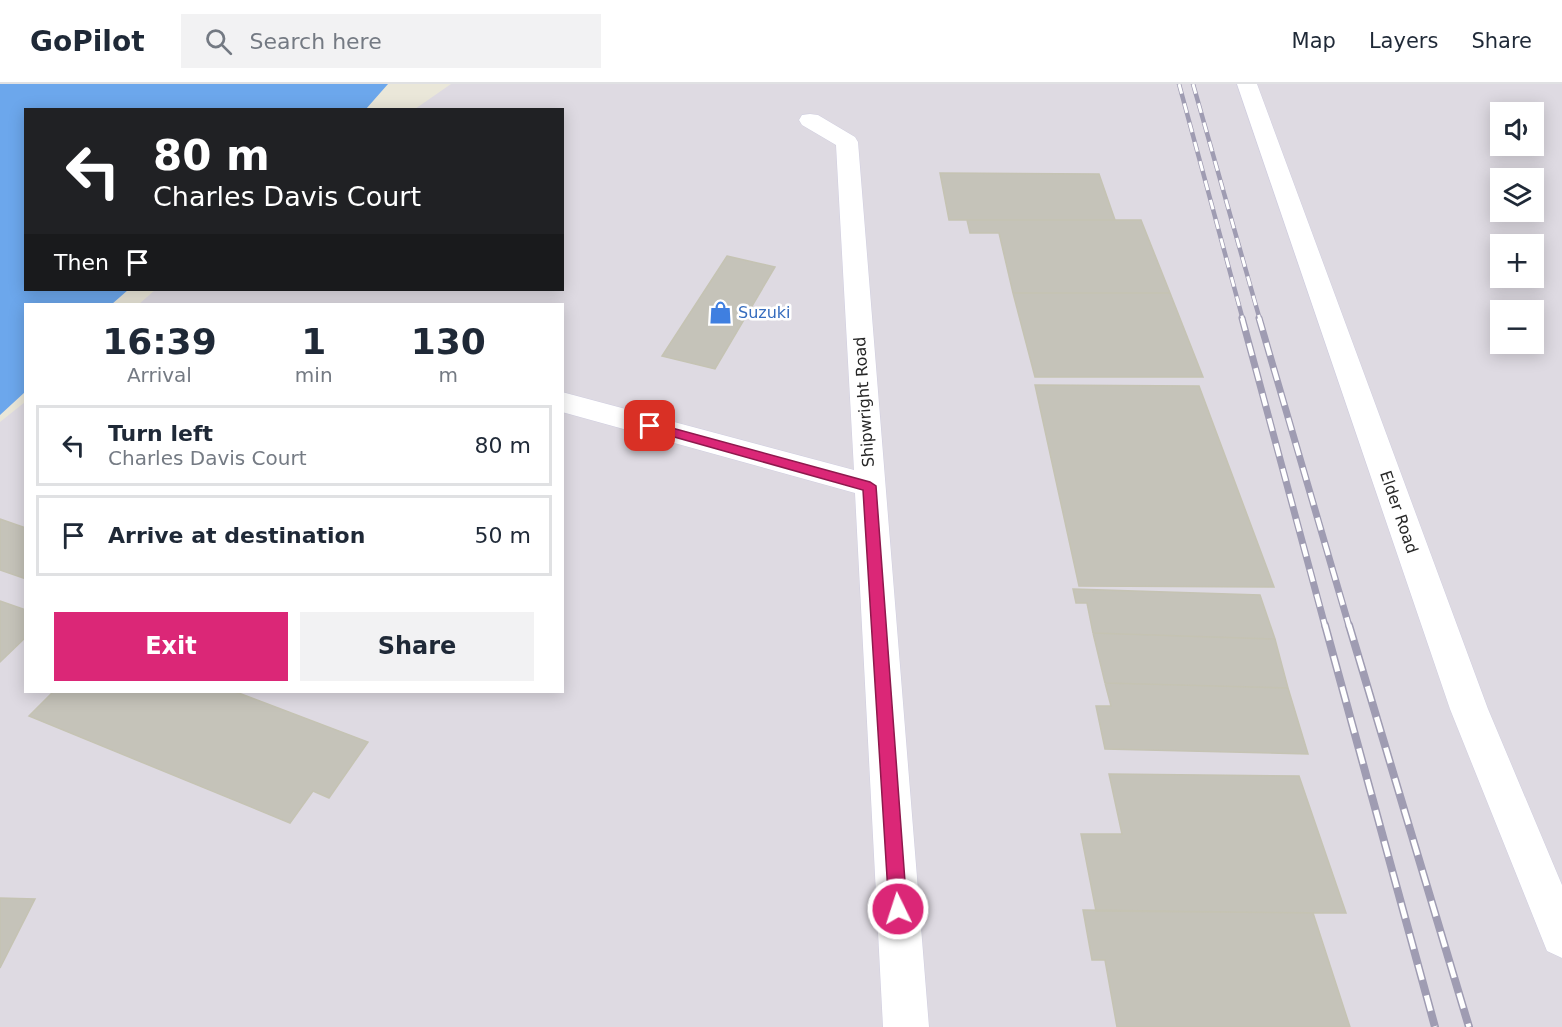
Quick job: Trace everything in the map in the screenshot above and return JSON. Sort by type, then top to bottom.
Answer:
[{"type":"street","name":"Elder Road","points":[[1246,84],[1469,709],[1562,936]]},
{"type":"street","name":"Shipwright Road","points":[[810,120],[847,142],[906,1027]]},
{"type":"street","points":[[564,403],[870,486]]},
{"type":"shaded area","points":[[451,84],[1562,84],[1562,1027],[0,1027],[0,422],[24,403],[24,693],[564,693],[564,303],[140,303],[154,291],[564,291],[564,108],[416,108]]},
{"type":"water","points":[[0,84],[388,84],[367,108],[24,108],[24,291],[127,291],[113,303],[24,303],[24,393],[0,415]]},
{"type":"building","points":[[940,173],[1099,174],[1115,220],[949,220]]},
{"type":"building","points":[[967,220],[1141,220],[1170,293],[1013,293],[999,233],[970,233]]},
{"type":"building","name":"Suzuki","points":[[727,256],[775,267],[715,369],[662,356]]},
{"type":"building","points":[[1013,293],[1170,293],[1203,377],[1035,377]]},
{"type":"building","points":[[1035,385],[1199,386],[1274,587],[1079,586]]},
{"type":"building","points":[[0,519],[24,527],[24,578],[0,570]]},
{"type":"building","points":[[1073,589],[1260,595],[1275,639],[1093,633],[1087,603],[1076,603]]},
{"type":"building","points":[[0,601],[24,609],[24,639],[0,662]]},
{"type":"building","points":[[1093,633],[1275,639],[1288,688],[1105,683]]},
{"type":"building","points":[[1105,683],[1288,688],[1308,754],[1105,749],[1096,706],[1111,706]]},
{"type":"building","points":[[52,693],[239,693],[368,742],[329,798],[313,791],[290,823],[29,716]]},
{"type":"building","points":[[1109,774],[1299,776],[1346,913],[1096,911],[1081,834],[1122,834]]},
{"type":"building","points":[[0,898],[35,899],[0,968]]},
{"type":"building","points":[[1083,910],[1313,913],[1350,1027],[1117,1027],[1105,960],[1092,960]]},
{"type":"railway","points":[[1179,84],[1243,320]]},
{"type":"railway","points":[[1193,84],[1260,320]]},
{"type":"railway","points":[[1242,318],[1325,626]]},
{"type":"railway","points":[[1259,318],[1349,626]]},
{"type":"railway","points":[[1325,625],[1435,1027]]},
{"type":"railway","points":[[1349,625],[1469,1027]]},
{"type":"place","name":"Suzuki","points":[[720,312]]},
{"type":"route","points":[[650,426],[870,486],[898,909]]}]
